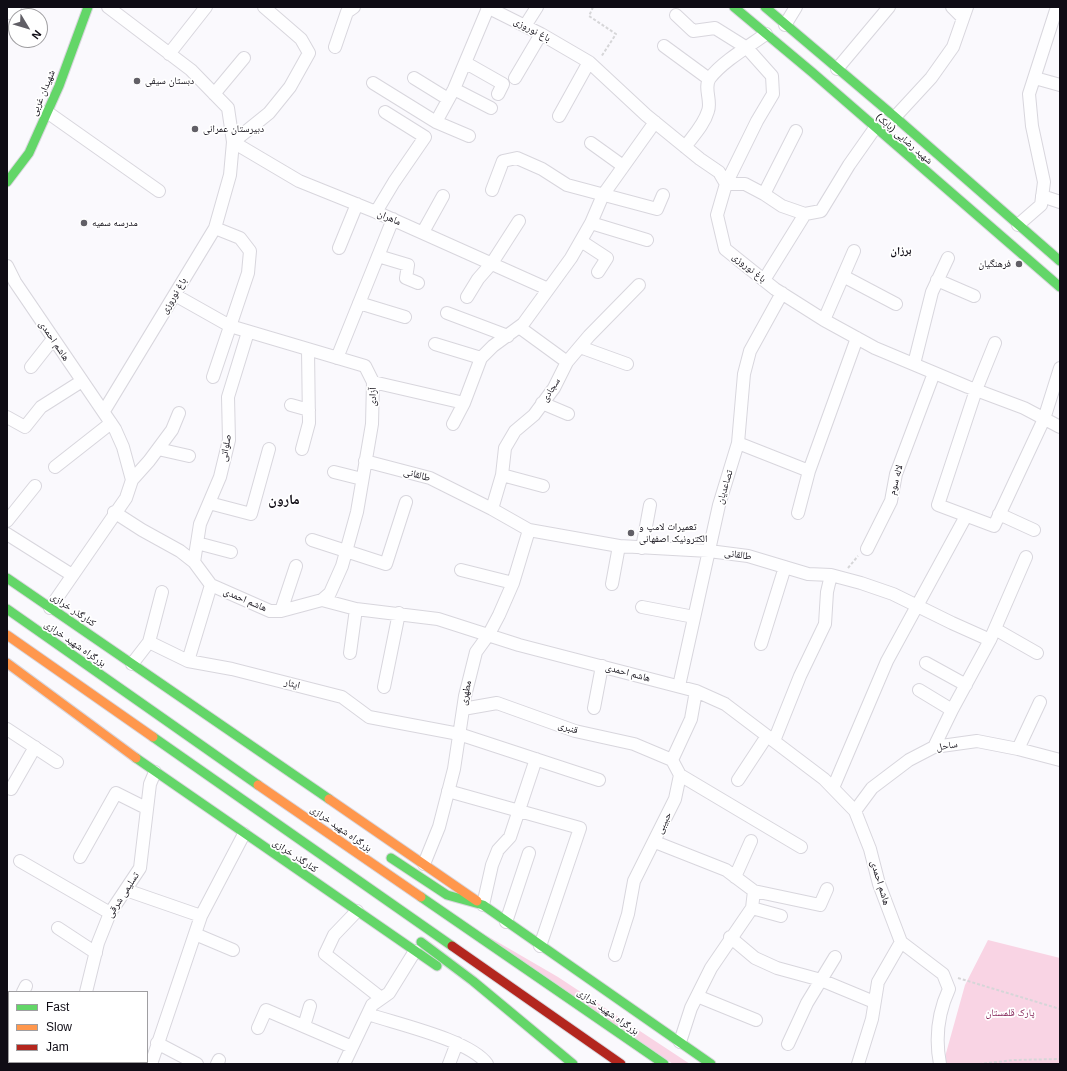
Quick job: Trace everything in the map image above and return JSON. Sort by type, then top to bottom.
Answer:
[{"type":"main road","name":"شهیدان غربی","points":[[7,182],[29,153],[59,86],[88,7]]},
{"type":"main road","name":"شهید رضایی (بابک)","points":[[734,7],[813,73],[1060,287]]},
{"type":"main road","name":"شهید رضایی (بابک)","points":[[765,7],[895,117],[1060,261]]},
{"type":"main road","name":"شهیدان غربی","points":[[44,95],[70,27]]},
{"type":"main road","points":[[813,73],[824,58]]},
{"type":"main road","name":"کنارگذر خرازی","points":[[7,578],[424,864],[711,1064]]},
{"type":"main road","name":"بزرگراه شهید خرازی","points":[[7,609],[159,717],[664,1064]]},
{"type":"main road","points":[[7,635],[621,1064]]},
{"type":"main road","name":"کنارگذر خرازی","points":[[7,663],[155,772],[448,974],[572,1064]]},
{"type":"main road","points":[[159,717],[268,780]]},
{"type":"main road","points":[[225,788],[326,870]]},
{"type":"main road","points":[[380,851],[448,895],[483,905]]},
{"type":"main road","points":[[411,935],[473,981],[572,1064]]},
{"type":"street","points":[[7,12],[10,13],[15,7]]},
{"type":"street","points":[[108,7],[191,70],[228,108],[233,142]]},
{"type":"street","points":[[170,54],[206,7]]},
{"type":"street","points":[[233,142],[269,113],[290,87],[309,53],[301,38],[264,7]]},
{"type":"street","points":[[436,122],[466,63],[487,7]]},
{"type":"street","name":"باغ نوروزی","points":[[487,7],[541,34],[589,62],[655,122],[685,147],[719,172],[726,184],[716,215],[726,249],[764,280],[824,320],[857,338],[934,373],[1024,408],[1060,427]]},
{"type":"street","points":[[525,26],[537,7]]},
{"type":"street","points":[[785,25],[796,7]]},
{"type":"street","points":[[837,69],[889,7]]},
{"type":"street","points":[[895,117],[931,78],[953,47],[965,12],[952,7]]},
{"type":"street","points":[[1018,225],[1041,204],[1044,182],[1032,126],[1029,94],[1057,7]]},
{"type":"street","points":[[335,48],[346,9]]},
{"type":"street","points":[[676,14],[693,31],[715,28],[747,48],[772,76],[773,94],[757,121],[726,184],[745,184],[782,206],[805,214],[821,211],[849,165],[875,128]]},
{"type":"street","points":[[515,78],[541,34]]},
{"type":"street","points":[[685,147],[702,125],[709,110],[707,91],[709,79],[766,34]]},
{"type":"street","points":[[664,46],[709,79]]},
{"type":"street","points":[[214,94],[244,58]]},
{"type":"street","points":[[559,116],[589,62]]},
{"type":"street","points":[[466,63],[503,84],[498,94]]},
{"type":"street","points":[[414,78],[448,99]]},
{"type":"street","points":[[1035,78],[1060,85]]},
{"type":"street","points":[[373,83],[436,122],[469,136]]},
{"type":"street","points":[[454,89],[491,108]]},
{"type":"street","points":[[47,112],[159,192]]},
{"type":"street","points":[[376,212],[394,182],[425,137],[385,112]]},
{"type":"street","points":[[453,424],[464,403],[482,358],[493,346],[519,327],[548,289],[581,241],[591,223],[603,195],[655,122]]},
{"type":"street","points":[[764,194],[796,131]]},
{"type":"street","name":"باغ نوروزی","points":[[104,411],[215,228],[230,175],[233,142]]},
{"type":"street","name":"ماهران","points":[[233,142],[299,181],[423,232],[548,289]]},
{"type":"street","points":[[591,143],[623,166]]},
{"type":"street","points":[[492,190],[503,162],[518,158],[542,169],[568,185],[657,209],[664,195]]},
{"type":"street","points":[[423,232],[443,196]]},
{"type":"street","points":[[1042,196],[1060,202]]},
{"type":"street","points":[[339,248],[357,204]]},
{"type":"street","points":[[764,280],[805,214]]},
{"type":"street","points":[[337,358],[393,219]]},
{"type":"street","points":[[467,297],[478,279],[492,263],[519,221]]},
{"type":"street","points":[[591,223],[647,240]]},
{"type":"street","points":[[213,377],[248,273],[250,251],[240,238],[215,228]]},
{"type":"street","points":[[581,241],[607,258],[598,272]]},
{"type":"street","points":[[824,320],[854,251]]},
{"type":"street","points":[[378,256],[408,265],[406,278],[418,283]]},
{"type":"street","points":[[914,364],[932,292],[948,258]]},
{"type":"street","name":"هاشم احمدی","points":[[7,268],[14,282],[104,411],[123,447],[132,480]]},
{"type":"street","points":[[843,276],[896,304]]},
{"type":"street","points":[[937,280],[974,296]]},
{"type":"street","name":"سجادی","points":[[492,509],[502,475],[505,448],[515,431],[534,415],[554,388],[568,362],[580,347],[638,285]]},
{"type":"street","name":"تصاعدیان","points":[[678,686],[720,505],[738,443],[744,374],[750,351],[782,293]]},
{"type":"street","name":"آزادی","points":[[175,295],[230,326],[365,366],[373,382],[372,424],[356,512],[342,566],[330,593],[322,600]]},
{"type":"street","points":[[359,302],[405,317]]},
{"type":"street","points":[[447,313],[508,336]]},
{"type":"street","points":[[519,327],[568,362]]},
{"type":"street","name":"صلواتی","points":[[194,562],[200,524],[220,477],[229,440],[228,397],[248,332]]},
{"type":"street","points":[[798,513],[809,471],[857,338]]},
{"type":"street","points":[[31,367],[54,339]]},
{"type":"street","points":[[995,343],[976,390],[938,505],[966,516],[994,526],[1044,419],[1060,368]]},
{"type":"street","points":[[435,344],[482,358]]},
{"type":"street","points":[[580,347],[627,364]]},
{"type":"street","points":[[302,449],[309,423],[308,350]]},
{"type":"street","name":"لاله سوم","points":[[867,549],[891,501],[896,474],[934,373]]},
{"type":"street","points":[[7,417],[25,427],[41,407],[82,381]]},
{"type":"street","points":[[373,382],[464,403]]},
{"type":"street","points":[[542,403],[568,414]]},
{"type":"street","points":[[291,405],[309,410]]},
{"type":"street","points":[[50,608],[114,512],[126,498],[132,480],[172,430],[179,413]]},
{"type":"street","points":[[55,467],[111,423]]},
{"type":"street","points":[[738,443],[809,471]]},
{"type":"street","points":[[158,449],[189,456]]},
{"type":"street","points":[[209,503],[250,514],[269,449]]},
{"type":"street","name":"طالقانی","points":[[366,461],[430,478],[492,509],[529,530],[619,546],[709,551],[748,556],[808,574],[836,576],[893,594],[917,606],[993,634],[1037,653]]},
{"type":"street","points":[[334,472],[362,479]]},
{"type":"street","points":[[502,475],[543,486]]},
{"type":"street","points":[[7,521],[35,486]]},
{"type":"street","points":[[312,540],[386,564],[406,502]]},
{"type":"street","points":[[642,548],[650,505]]},
{"type":"street","name":"هاشم احمدی","points":[[114,512],[142,530],[180,551],[194,562],[211,586],[270,610],[281,611],[322,600],[356,609],[399,613],[438,619],[490,634],[519,645],[696,690],[725,704],[824,779],[855,811],[870,849],[879,884],[901,942]]},
{"type":"street","points":[[999,514],[1034,530]]},
{"type":"street","points":[[833,788],[887,661],[966,516]]},
{"type":"street","name":"مطهری","points":[[424,864],[439,827],[454,769],[463,709],[476,652],[490,634],[513,583],[529,530]]},
{"type":"street","points":[[7,534],[72,575]]},
{"type":"street","points":[[197,543],[231,552]]},
{"type":"street","points":[[612,584],[619,546]]},
{"type":"street","points":[[934,747],[993,634],[1026,557]]},
{"type":"street","points":[[281,611],[296,566]]},
{"type":"street","points":[[761,644],[785,567]]},
{"type":"street","points":[[461,570],[513,583]]},
{"type":"street","points":[[738,780],[771,739],[825,624],[827,592],[836,576]]},
{"type":"street","points":[[188,661],[211,586]]},
{"type":"street","points":[[132,664],[149,642],[162,592]]},
{"type":"street","points":[[642,607],[694,617]]},
{"type":"street","points":[[350,653],[356,609]]},
{"type":"street","points":[[384,687],[399,613]]},
{"type":"street","name":"ایثار","points":[[149,642],[188,661],[232,669],[342,697],[369,717],[459,734],[599,780]]},
{"type":"street","points":[[926,663],[966,685]]},
{"type":"street","points":[[594,708],[602,666]]},
{"type":"street","points":[[696,690],[691,719],[672,760],[680,775],[801,846]]},
{"type":"street","points":[[919,690],[952,710]]},
{"type":"street","points":[[1018,749],[1040,702]]},
{"type":"street","name":"قنبری","points":[[463,709],[497,703],[575,731],[634,744],[672,760]]},
{"type":"street","points":[[7,729],[57,762]]},
{"type":"street","name":"ساحل","points":[[855,811],[872,788],[909,760],[934,747],[977,742],[1018,749],[1060,760]]},
{"type":"street","points":[[11,789],[35,748]]},
{"type":"street","points":[[483,905],[492,865],[498,850],[510,837],[536,759]]},
{"type":"street","name":"تسلیمی شرقی","points":[[86,991],[96,953],[110,913],[140,868],[145,838],[146,808],[150,784],[155,772]]},
{"type":"street","name":"حبیبی","points":[[615,955],[628,914],[634,881],[655,842],[675,799],[680,775]]},
{"type":"street","points":[[448,790],[580,828],[540,946]]},
{"type":"street","points":[[80,857],[116,793],[146,808]]},
{"type":"street","points":[[151,1064],[201,916],[244,834]]},
{"type":"street","points":[[735,877],[751,841]]},
{"type":"street","points":[[655,842],[726,870],[754,891],[820,904],[827,889]]},
{"type":"street","points":[[506,922],[529,853]]},
{"type":"street","points":[[20,862],[110,913]]},
{"type":"street","points":[[126,890],[201,916]]},
{"type":"street","points":[[680,1042],[697,996],[711,968],[730,937],[752,908],[754,891]]},
{"type":"street","points":[[752,908],[781,916]]},
{"type":"street","points":[[357,911],[334,936],[325,954],[381,998]]},
{"type":"street","points":[[58,928],[96,953]]},
{"type":"street","points":[[195,934],[233,950]]},
{"type":"street","points":[[730,937],[754,958],[776,968],[821,980],[874,1002]]},
{"type":"street","points":[[858,1064],[872,1020],[878,982],[901,942],[943,974],[949,989],[940,1008],[937,1049],[940,1064]]},
{"type":"street","points":[[344,1064],[372,1005],[389,993],[415,951]]},
{"type":"street","points":[[788,1044],[807,1003],[835,957]]},
{"type":"street","points":[[697,996],[756,1020]]},
{"type":"street","points":[[304,1026],[310,1006]]},
{"type":"street","points":[[258,1028],[266,1010],[352,1047]]},
{"type":"street","points":[[368,1014],[457,1043],[482,1057],[487,1064]]},
{"type":"street","points":[[157,1043],[197,1064]]},
{"type":"street","points":[[449,1064],[457,1043]]},
{"type":"path","points":[[589,62],[599,59],[616,34],[589,16],[593,7]]},
{"type":"path","points":[[836,576],[867,549]]},
{"type":"path","points":[[943,974],[1060,1009]]},
{"type":"path","points":[[979,1064],[1014,1060],[1060,1059]]},
{"type":"green space","points":[[477,930],[558,977],[690,1064],[673,1064]]},
{"type":"green space","name":"پارک قلمستان","points":[[988,940],[1060,958],[1060,1064],[943,1064],[965,985]]},
{"type":"traffic: fast","points":[[7,182],[29,153],[59,86],[88,7]]},
{"type":"traffic: fast","points":[[734,7],[813,73],[1060,287]]},
{"type":"traffic: fast","points":[[765,7],[895,117],[1060,261]]},
{"type":"traffic: fast","points":[[7,578],[329,799]]},
{"type":"traffic: fast","points":[[7,609],[258,785]]},
{"type":"traffic: fast","points":[[153,737],[452,946]]},
{"type":"traffic: fast","points":[[136,758],[437,966]]},
{"type":"traffic: fast","points":[[391,858],[447,895],[483,905],[711,1064]]},
{"type":"traffic: fast","points":[[421,897],[664,1064]]},
{"type":"traffic: fast","points":[[421,942],[473,981],[573,1064]]},
{"type":"traffic: slow","points":[[7,635],[153,737]]},
{"type":"traffic: slow","points":[[7,663],[136,758]]},
{"type":"traffic: slow","points":[[258,785],[421,897]]},
{"type":"traffic: slow","points":[[329,799],[477,901]]},
{"type":"traffic: jam","points":[[452,946],[621,1064]]},
{"type":"place","name":"دبستان سیفی","points":[[137,81]]},
{"type":"place","name":"دبیرستان عمرانی","points":[[195,129]]},
{"type":"place","name":"مدرسه سمیه","points":[[84,223]]},
{"type":"place","name":"فرهنگیان","points":[[1019,264]]},
{"type":"place","name":"تعمیرات لامپ و الکترونیک اصفهانی","points":[[631,533]]},
{"type":"district","name":"برزان","points":[[901,251]]},
{"type":"district","name":"مارون","points":[[284,500]]}]
